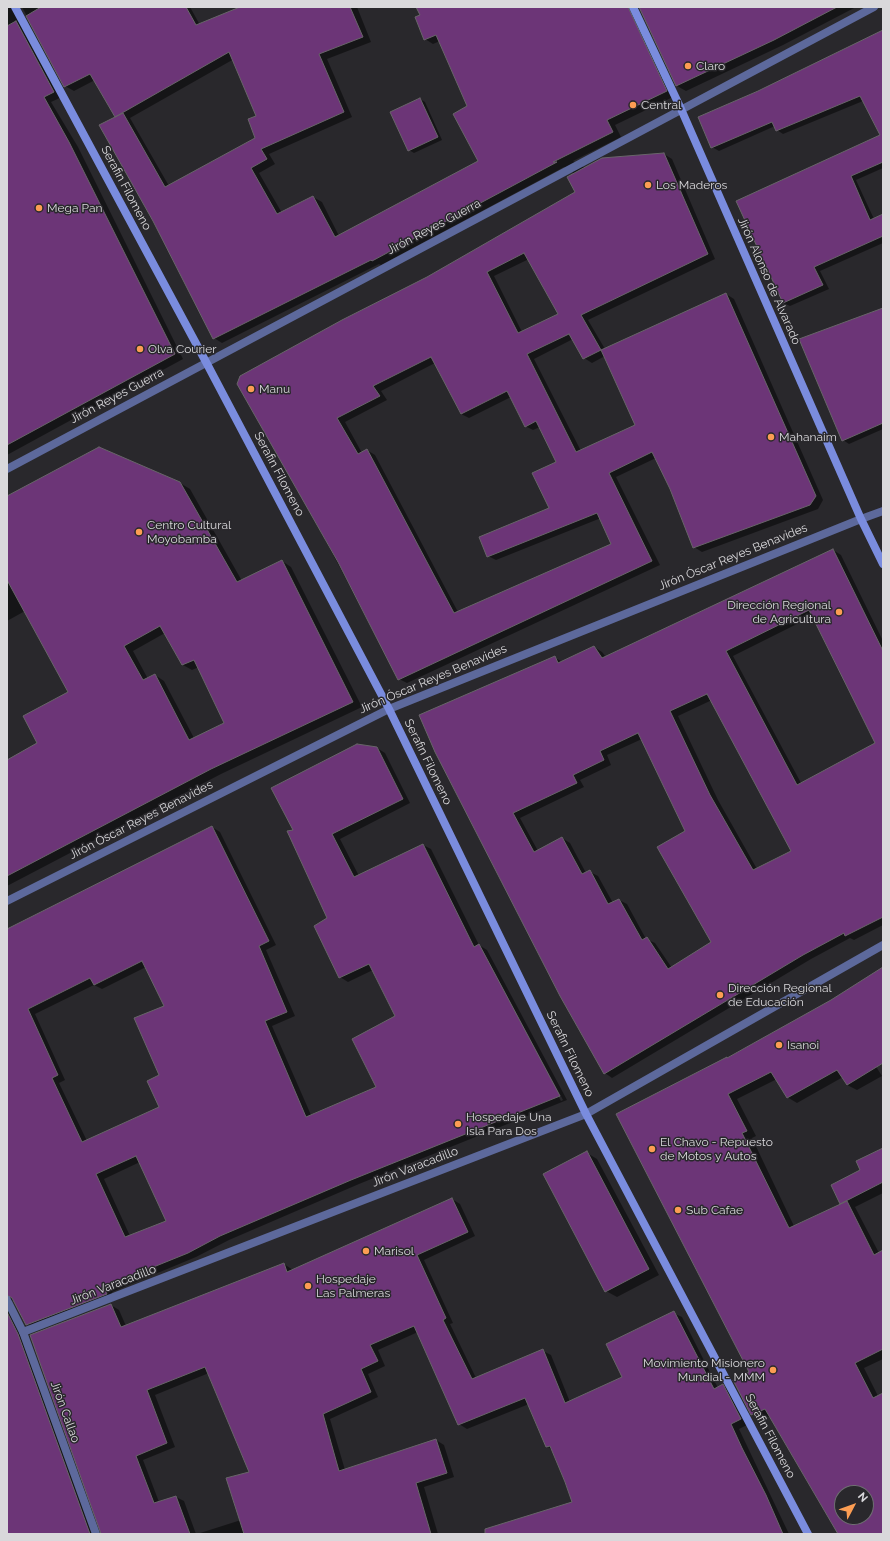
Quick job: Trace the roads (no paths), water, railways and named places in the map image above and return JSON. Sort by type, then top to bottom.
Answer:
[{"type":"main road","name":"Serafin Filomeno","points":[[15,7],[206,362],[389,709],[586,1114],[808,1534]]},
{"type":"main road","name":"Jirón Alonso de Alvarado","points":[[633,7],[681,109],[861,519],[883,564]]},
{"type":"street","name":"Jirón Reyes Guerra","points":[[7,469],[874,7]]},
{"type":"street","name":"Jirón Óscar Reyes Benavides","points":[[7,901],[389,709],[883,511]]},
{"type":"street","name":"Jirón Varacadillo","points":[[23,1332],[586,1114],[883,945]]},
{"type":"street","name":"Jirón Callao","points":[[7,1300],[23,1332],[96,1534]]},
{"type":"place","name":"Claro","points":[[688,66]]},
{"type":"place","name":"Central","points":[[633,105]]},
{"type":"place","name":"Los Maderos","points":[[648,185]]},
{"type":"place","name":"Mega Pan","points":[[39,208]]},
{"type":"place","name":"Olva Courier","points":[[140,349]]},
{"type":"place","name":"Manu","points":[[251,389]]},
{"type":"place","name":"Mahanaim","points":[[771,437]]},
{"type":"place","name":"Centro Cultural Moyobamba","points":[[139,532]]},
{"type":"place","name":"Dirección Regional de Agricultura","points":[[839,612]]},
{"type":"place","name":"Dirección Regional de Educación","points":[[720,995]]},
{"type":"place","name":"Isanoi","points":[[779,1045]]},
{"type":"place","name":"Hospedaje Una Isla Para Dos","points":[[458,1124]]},
{"type":"place","name":"El Chavo - Repuesto de Motos y Autos","points":[[652,1149]]},
{"type":"place","name":"Sub Cafae","points":[[678,1210]]},
{"type":"place","name":"Marisol","points":[[366,1251]]},
{"type":"place","name":"Hospedaje Las Palmeras","points":[[308,1286]]},
{"type":"place","name":"Movimiento Misionero Mundial - MMM","points":[[773,1370]]}]
